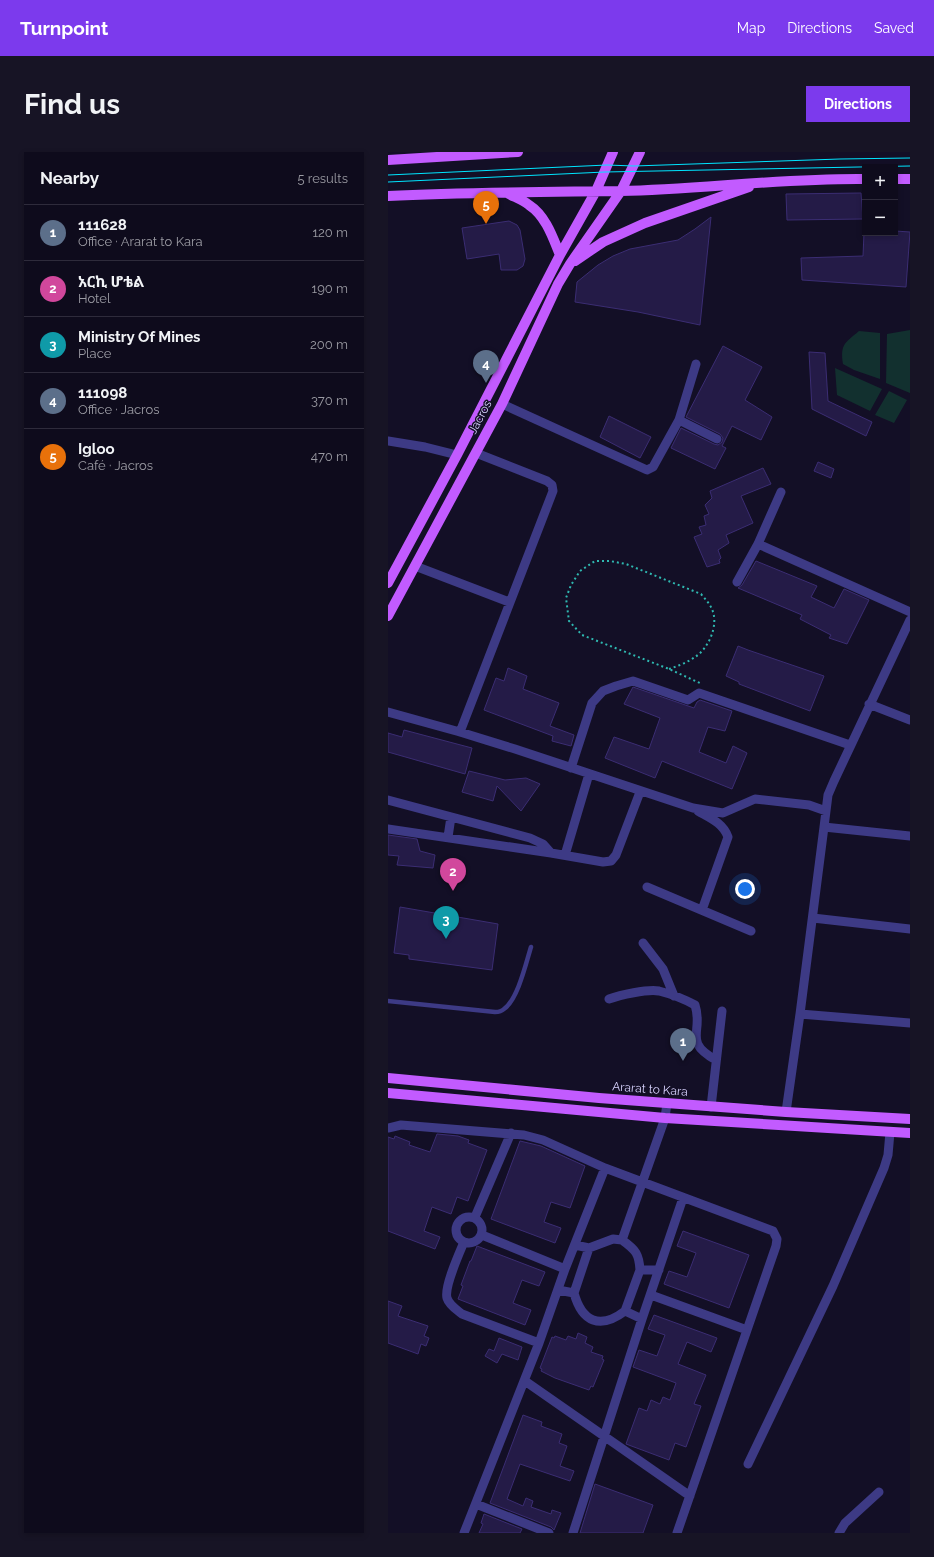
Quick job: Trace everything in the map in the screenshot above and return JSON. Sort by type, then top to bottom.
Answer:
[{"type":"main road","points":[[388,160],[462,154],[518,152]]},
{"type":"main road","name":"Jacros","points":[[388,583],[457,455],[560,255],[596,190],[613,152]]},
{"type":"main road","name":"Jacros","points":[[388,616],[502,404],[558,284],[570,264],[621,191],[640,152]]},
{"type":"main road","points":[[388,196],[504,192],[536,193],[596,190],[621,191],[762,182],[862,178]]},
{"type":"main road","points":[[898,179],[910,179]]},
{"type":"main road","points":[[570,264],[603,242],[645,223],[762,182]]},
{"type":"main road","points":[[504,192],[530,205],[541,216],[553,236],[560,255]]},
{"type":"main road","name":"Ararat to Kara","points":[[388,1078],[518,1092],[711,1107],[910,1119]]},
{"type":"main road","points":[[388,1093],[665,1118],[910,1133]]},
{"type":"street","points":[[502,404],[647,470],[653,467],[679,420],[696,364]]},
{"type":"street","points":[[679,420],[717,439]]},
{"type":"street","points":[[388,441],[425,447],[457,455]]},
{"type":"street","points":[[460,732],[553,491],[552,485],[547,481],[476,453]]},
{"type":"street","points":[[738,582],[758,544],[781,492]]},
{"type":"street","points":[[758,544],[910,612]]},
{"type":"street","points":[[415,566],[509,602]]},
{"type":"street","points":[[786,1112],[813,918],[828,795],[869,704],[910,620]]},
{"type":"street","points":[[571,768],[592,703],[603,691],[633,681],[688,700],[699,693],[850,745]]},
{"type":"street","points":[[869,704],[910,720]]},
{"type":"street","points":[[388,712],[460,732],[640,792],[693,808],[723,813],[755,799],[809,805],[826,811]]},
{"type":"street","points":[[565,855],[589,774]]},
{"type":"street","points":[[388,829],[603,862],[610,861],[616,855],[640,792]]},
{"type":"street","points":[[388,800],[530,838],[543,844],[551,853]]},
{"type":"street","points":[[693,808],[720,824],[726,830],[728,837],[702,910]]},
{"type":"street","points":[[448,837],[451,817]]},
{"type":"street","points":[[824,827],[910,836]]},
{"type":"street","points":[[647,887],[751,931]]},
{"type":"street","points":[[813,918],[910,929]]},
{"type":"street","points":[[643,943],[663,969],[674,996]]},
{"type":"street","points":[[609,999],[621,994],[658,991],[695,1005],[698,1014],[696,1036],[697,1045],[707,1055],[716,1060]]},
{"type":"street","points":[[711,1107],[722,1011]]},
{"type":"street","points":[[800,1014],[910,1023]]},
{"type":"street","points":[[622,1240],[665,1118],[667,1103]]},
{"type":"street","points":[[388,1128],[401,1125],[511,1133],[543,1140],[605,1168],[773,1231],[777,1239],[776,1246],[677,1533]]},
{"type":"street","points":[[748,1464],[833,1286],[881,1175],[888,1155],[890,1132]]},
{"type":"street","points":[[475,1217],[511,1133]]},
{"type":"street","points":[[464,1533],[539,1343],[565,1269],[605,1168]]},
{"type":"street","points":[[573,1533],[642,1319],[683,1198]]},
{"type":"street","points":[[468,1216],[475,1217],[483,1228],[482,1235],[471,1243],[464,1242],[458,1237],[456,1231],[457,1224],[461,1218],[468,1216]]},
{"type":"street","points":[[482,1235],[565,1269]]},
{"type":"street","points":[[575,1245],[588,1248],[613,1239],[622,1240],[634,1248],[640,1258],[640,1270],[625,1311],[616,1318],[605,1322],[594,1321],[584,1315],[577,1304],[574,1293],[588,1248]]},
{"type":"street","points":[[464,1242],[447,1290],[448,1300],[455,1309],[462,1314],[539,1343]]},
{"type":"street","points":[[640,1270],[659,1270]]},
{"type":"street","points":[[558,1290],[574,1293]]},
{"type":"street","points":[[651,1294],[747,1330]]},
{"type":"street","points":[[625,1311],[642,1319]]},
{"type":"street","points":[[524,1381],[690,1496]]},
{"type":"street","points":[[839,1533],[845,1522],[879,1492]]},
{"type":"street","points":[[476,1504],[549,1533]]},
{"type":"lane","points":[[388,1001],[495,1012],[503,1010],[510,1003],[520,982],[531,947]]},
{"type":"path","points":[[669,669],[696,657],[705,647],[713,632],[714,614],[708,602],[701,594],[626,564],[610,561],[595,561],[580,571],[571,585],[566,598],[569,621],[582,635],[669,669],[684,674],[708,687],[716,699]]},
{"type":"green space","points":[[910,330],[910,393],[886,383],[887,334]]},
{"type":"green space","points":[[859,331],[880,333],[880,379],[854,370],[843,364],[843,348],[847,341]]},
{"type":"green space","points":[[835,368],[882,389],[870,411],[837,395]]},
{"type":"green space","points":[[889,391],[907,400],[894,423],[875,415]]},
{"type":"building","points":[[861,193],[862,219],[787,220],[786,194]]},
{"type":"building","points":[[711,217],[700,325],[638,312],[575,302],[577,282],[598,265],[613,256],[630,249],[678,240]]},
{"type":"building","points":[[509,221],[517,225],[520,230],[525,259],[523,266],[517,270],[501,270],[499,254],[467,259],[462,228]]},
{"type":"building","points":[[898,231],[910,232],[906,287],[802,280],[801,258],[863,256],[864,236],[898,236]]},
{"type":"building","points":[[723,346],[762,367],[745,400],[772,417],[761,440],[732,426],[722,446],[726,448],[715,469],[671,448],[681,428],[714,444],[718,445],[722,442],[723,438],[720,434],[686,417]]},
{"type":"building","points":[[809,352],[825,353],[828,401],[872,422],[866,436],[812,409]]},
{"type":"building","points":[[609,416],[651,437],[640,458],[600,437]]},
{"type":"building","points":[[818,462],[834,469],[831,478],[814,471]]},
{"type":"building","points":[[763,468],[771,484],[741,496],[753,523],[726,535],[729,543],[718,550],[721,558],[719,560],[720,563],[707,567],[694,537],[702,534],[699,527],[706,525],[704,516],[709,514],[705,505],[712,498],[710,491]]},
{"type":"building","points":[[756,561],[817,586],[811,597],[834,608],[844,589],[869,600],[847,644],[829,638],[831,635],[800,619],[802,615],[738,588],[742,585]]},
{"type":"building","points":[[738,646],[824,676],[810,711],[739,684],[739,682],[726,676]]},
{"type":"building","points":[[508,668],[527,676],[523,689],[559,703],[550,726],[574,735],[571,746],[552,741],[553,736],[484,710],[496,678],[504,681]]},
{"type":"building","points":[[633,687],[694,708],[700,700],[732,711],[725,731],[708,727],[699,752],[726,763],[733,746],[747,753],[732,789],[662,761],[655,778],[605,758],[614,737],[649,749],[660,718],[624,704]]},
{"type":"building","points":[[404,730],[472,748],[465,774],[388,752],[388,733],[402,737]]},
{"type":"building","points":[[469,771],[505,780],[526,778],[540,784],[521,811],[497,786],[493,801],[462,792]]},
{"type":"building","points":[[388,835],[417,839],[420,851],[435,855],[433,868],[397,865],[399,856],[388,855]]},
{"type":"building","points":[[400,907],[498,924],[492,970],[409,959],[409,955],[394,953]]},
{"type":"building","points":[[437,1134],[458,1136],[469,1140],[468,1143],[487,1150],[468,1201],[457,1197],[451,1214],[432,1207],[424,1231],[440,1237],[435,1249],[388,1231],[388,1137],[394,1139],[395,1136],[410,1142],[409,1145],[430,1152]]},
{"type":"building","points":[[520,1141],[541,1146],[585,1166],[570,1208],[551,1202],[544,1222],[561,1228],[555,1243],[491,1219]]},
{"type":"building","points":[[683,1231],[749,1255],[729,1308],[664,1284],[669,1271],[687,1277],[696,1253],[677,1246]]},
{"type":"building","points":[[477,1246],[545,1272],[539,1286],[522,1280],[513,1303],[531,1310],[525,1325],[458,1299],[463,1286],[461,1285]]},
{"type":"building","points":[[388,1301],[402,1306],[398,1316],[428,1326],[424,1336],[429,1338],[426,1346],[421,1344],[418,1354],[388,1343]]},
{"type":"building","points":[[654,1315],[717,1338],[711,1352],[687,1342],[678,1364],[706,1375],[694,1404],[701,1406],[686,1447],[675,1443],[669,1460],[626,1444],[639,1408],[647,1411],[651,1400],[660,1404],[663,1397],[670,1400],[676,1383],[633,1367],[639,1350],[657,1356],[665,1335],[648,1329]]},
{"type":"building","points":[[578,1333],[587,1337],[585,1343],[593,1347],[591,1352],[603,1356],[602,1359],[604,1360],[593,1387],[591,1386],[589,1390],[555,1378],[541,1371],[542,1369],[540,1368],[552,1337],[554,1338],[555,1336],[566,1340],[568,1336],[576,1339]]},
{"type":"building","points":[[499,1338],[522,1347],[518,1360],[502,1354],[497,1363],[485,1356],[489,1349],[494,1351]]},
{"type":"building","points":[[523,1415],[542,1422],[541,1426],[562,1434],[559,1443],[567,1446],[560,1466],[574,1471],[570,1481],[520,1464],[507,1499],[523,1506],[526,1498],[533,1501],[531,1507],[551,1514],[552,1510],[561,1513],[554,1530],[551,1527],[490,1503]]},
{"type":"building","points":[[595,1484],[653,1505],[643,1533],[580,1533]]},
{"type":"building","points":[[484,1514],[522,1529],[520,1533],[479,1533],[483,1524],[481,1523]]},
{"type":"tram line","points":[[388,175],[607,165],[634,166],[910,158]]},
{"type":"tram line","points":[[388,182],[605,172],[910,166]]},
{"type":"place","name":"Igloo","points":[[486,224]]},
{"type":"place","name":"111098","points":[[486,383]]},
{"type":"place","name":"አርኪ ሆቴል","points":[[453,891]]},
{"type":"place","name":"Ministry Of Mines","points":[[446,939]]},
{"type":"place","name":"111628","points":[[683,1061]]}]
